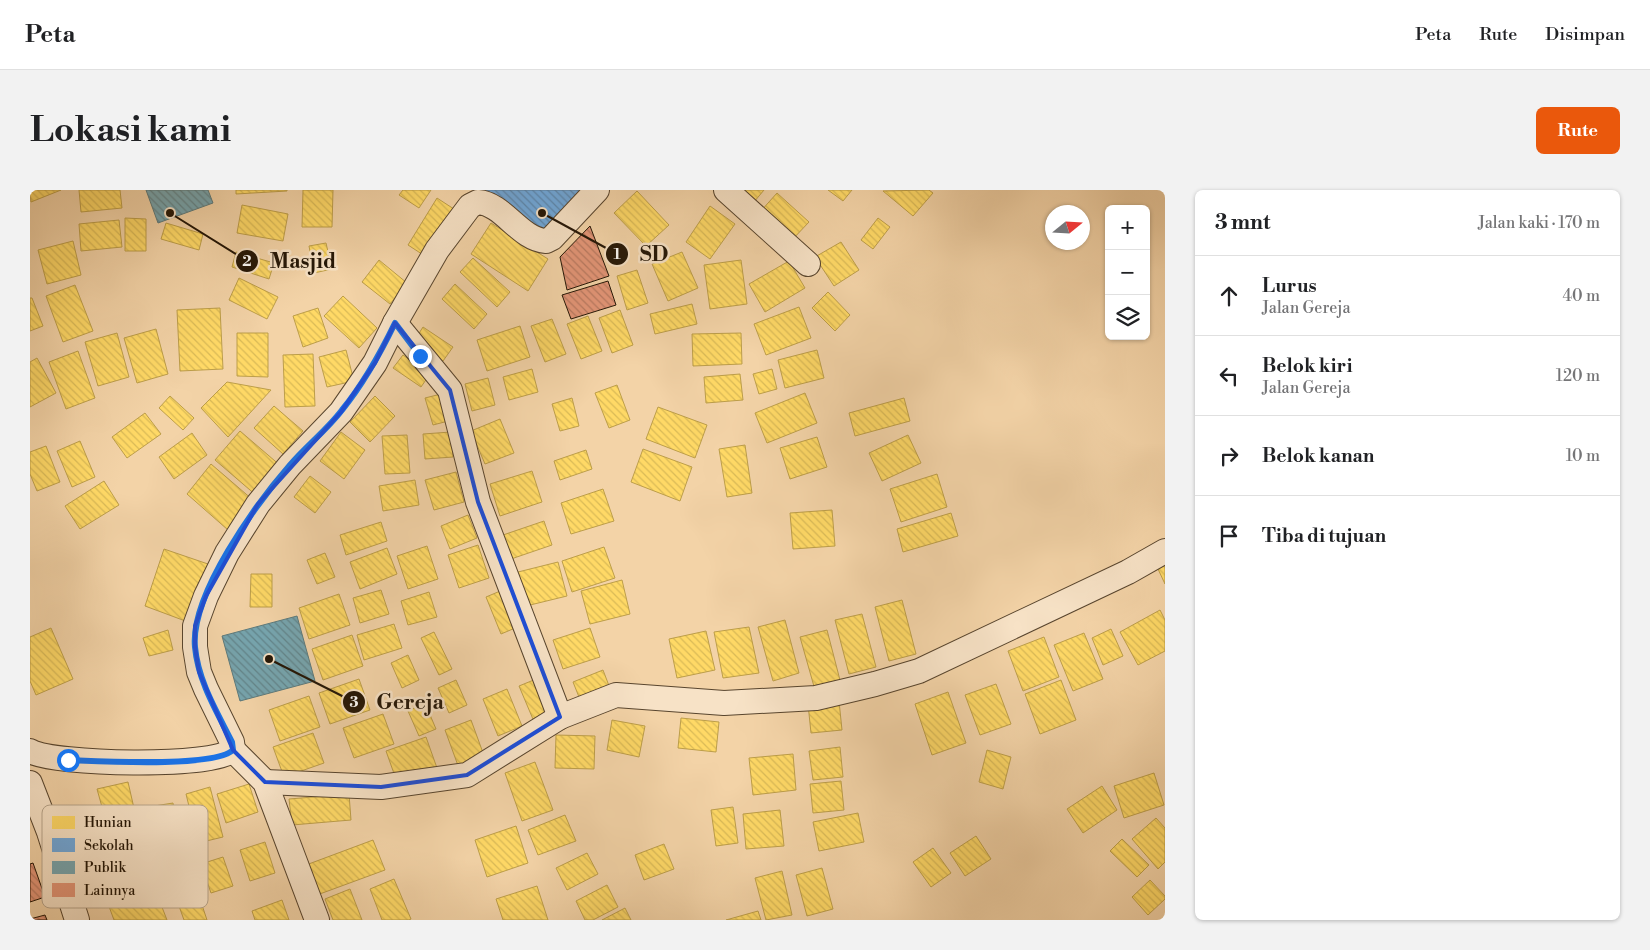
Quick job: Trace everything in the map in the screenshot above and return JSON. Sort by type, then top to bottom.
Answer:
[{"type":"street","points":[[317,920],[264,782],[233,750],[232,742],[199,672],[195,647],[195,626],[206,596],[227,554],[258,504],[290,464],[341,412],[375,363],[395,323],[437,250],[474,204],[478,202],[488,204],[531,237],[546,241],[552,238],[597,190]]},
{"type":"street","points":[[726,190],[808,264]]},
{"type":"street","points":[[395,323],[420,356],[438,373],[450,390],[478,502],[560,717]]},
{"type":"street","points":[[264,782],[381,787],[467,776],[560,717],[616,695],[724,703],[816,698],[875,684],[927,667],[1128,572],[1165,551]]},
{"type":"street","points":[[30,752],[68,760],[165,763],[223,756],[233,750]]},
{"type":"street","points":[[30,783],[42,814]]},
{"type":"street","points":[[73,908],[77,920]]},
{"type":"highlighted area","points":[[395,323],[450,390],[478,502],[560,717],[467,775],[381,787],[265,782],[233,750],[199,672],[195,647],[195,626],[206,596],[258,504],[341,412],[375,363]]},
{"type":"building: Hunian","points":[[30,190],[61,190],[31,202]]},
{"type":"building: Hunian","points":[[79,190],[120,190],[122,208],[81,212]]},
{"type":"building: Hunian","points":[[236,190],[287,190],[287,191],[236,194]]},
{"type":"building: Hunian","points":[[303,190],[333,190],[332,227],[302,227]]},
{"type":"building: Hunian","points":[[403,190],[431,190],[419,208],[399,195]]},
{"type":"building: Hunian","points":[[741,190],[764,190],[754,202]]},
{"type":"building: Hunian","points":[[828,190],[852,190],[843,201]]},
{"type":"building: Hunian","points":[[929,190],[933,193],[913,216],[883,191]]},
{"type":"building: Hunian","points":[[637,191],[669,225],[646,246],[614,213]]},
{"type":"building: Hunian","points":[[777,193],[809,222],[791,241],[760,212]]},
{"type":"building: Hunian","points":[[437,198],[457,211],[428,258],[408,245]]},
{"type":"building: Hunian","points":[[242,205],[288,214],[283,241],[237,233]]},
{"type":"building: Hunian","points":[[710,206],[735,224],[710,259],[686,242]]},
{"type":"building: Hunian","points":[[125,218],[146,219],[146,251],[125,251]]},
{"type":"building: Hunian","points":[[878,218],[890,227],[873,249],[861,240]]},
{"type":"building: Hunian","points":[[119,220],[122,247],[81,251],[79,224]]},
{"type":"building: Hunian","points":[[166,223],[203,234],[199,250],[161,239]]},
{"type":"building: Hunian","points":[[491,223],[548,259],[528,291],[471,254]]},
{"type":"building: Hunian","points":[[73,241],[81,275],[47,284],[38,250]]},
{"type":"building: Hunian","points":[[841,242],[859,270],[834,286],[815,257]]},
{"type":"building: Hunian","points":[[326,243],[332,269],[314,273],[309,246]]},
{"type":"building: Hunian","points":[[236,252],[274,263],[269,279],[232,267]]},
{"type":"building: Hunian","points":[[682,252],[698,288],[668,301],[652,264]]},
{"type":"building: Hunian","points":[[473,258],[510,292],[497,307],[460,272]]},
{"type":"building: Hunian","points":[[379,260],[407,283],[390,304],[362,282]]},
{"type":"building: Hunian","points":[[741,260],[747,304],[710,309],[704,265]]},
{"type":"building: Hunian","points":[[789,261],[805,288],[765,312],[749,284]]},
{"type":"building: Hunian","points":[[637,270],[648,303],[627,310],[617,276]]},
{"type":"building: Hunian","points":[[239,278],[278,297],[267,319],[229,300]]},
{"type":"building: Hunian","points":[[455,284],[487,314],[474,329],[442,299]]},
{"type":"building: Hunian","points":[[75,285],[93,331],[63,342],[46,296]]},
{"type":"building: Hunian","points":[[828,292],[850,315],[835,331],[812,308]]},
{"type":"building: Hunian","points":[[343,296],[377,328],[359,348],[324,316]]},
{"type":"building: Hunian","points":[[30,298],[32,298],[43,326],[30,331]]},
{"type":"building: Hunian","points":[[692,304],[697,324],[655,334],[650,314]]},
{"type":"building: Hunian","points":[[799,307],[811,338],[766,355],[754,324]]},
{"type":"building: Hunian","points":[[220,308],[223,369],[180,371],[177,310]]},
{"type":"building: Hunian","points":[[318,308],[328,338],[303,347],[293,316]]},
{"type":"building: Hunian","points":[[620,310],[633,345],[612,353],[599,318]]},
{"type":"building: Hunian","points":[[588,316],[602,351],[581,359],[567,324]]},
{"type":"building: Hunian","points":[[552,319],[566,354],[545,362],[531,326]]},
{"type":"building: Hunian","points":[[520,326],[530,357],[487,371],[477,340]]},
{"type":"building: Hunian","points":[[423,327],[453,347],[443,361],[414,341]]},
{"type":"building: Hunian","points":[[156,329],[168,374],[137,383],[124,338]]},
{"type":"building: Hunian","points":[[117,333],[129,377],[98,386],[85,342]]},
{"type":"building: Hunian","points":[[237,333],[268,333],[268,377],[237,376]]},
{"type":"building: Hunian","points":[[741,333],[742,364],[693,366],[692,334]]},
{"type":"building: Hunian","points":[[346,350],[354,381],[327,387],[319,357]]},
{"type":"building: Hunian","points":[[817,350],[824,378],[785,388],[778,360]]},
{"type":"building: Hunian","points":[[78,351],[95,398],[66,409],[49,362]]},
{"type":"building: Hunian","points":[[313,354],[315,406],[285,407],[283,355]]},
{"type":"building: Hunian","points":[[403,355],[430,374],[421,387],[393,368]]},
{"type":"building: Hunian","points":[[37,358],[56,393],[30,407],[30,362]]},
{"type":"building: Hunian","points":[[532,369],[538,392],[509,400],[503,377]]},
{"type":"building: Hunian","points":[[772,369],[777,389],[759,394],[753,374]]},
{"type":"building: Hunian","points":[[740,374],[743,400],[706,403],[704,377]]},
{"type":"building: Hunian","points":[[488,378],[495,405],[472,411],[465,384]]},
{"type":"building: Hunian","points":[[227,382],[271,390],[228,437],[201,408]]},
{"type":"building: Hunian","points":[[617,385],[630,420],[609,428],[595,393]]},
{"type":"building: Hunian","points":[[449,392],[456,419],[433,425],[425,398]]},
{"type":"building: Hunian","points":[[805,393],[817,423],[767,443],[755,413]]},
{"type":"building: Hunian","points":[[170,396],[194,418],[183,430],[159,408]]},
{"type":"building: Hunian","points":[[375,396],[395,416],[370,442],[350,422]]},
{"type":"building: Hunian","points":[[572,398],[579,426],[560,431],[552,404]]},
{"type":"building: Hunian","points":[[904,398],[910,421],[855,436],[849,413]]},
{"type":"building: Hunian","points":[[274,406],[303,431],[283,454],[254,428]]},
{"type":"building: Hunian","points":[[658,407],[707,425],[695,458],[646,439]]},
{"type":"building: Hunian","points":[[145,413],[161,434],[127,458],[112,437]]},
{"type":"building: Hunian","points":[[500,419],[514,453],[485,464],[471,431]]},
{"type":"building: Hunian","points":[[240,431],[282,467],[257,496],[215,460]]},
{"type":"building: Hunian","points":[[341,432],[365,450],[344,479],[320,461]]},
{"type":"building: Hunian","points":[[451,432],[453,457],[425,459],[423,434]]},
{"type":"building: Hunian","points":[[192,433],[207,455],[174,479],[159,457]]},
{"type":"building: Hunian","points":[[407,435],[410,473],[385,474],[382,436]]},
{"type":"building: Hunian","points":[[908,435],[921,463],[882,481],[869,453]]},
{"type":"building: Hunian","points":[[817,437],[827,467],[790,479],[780,448]]},
{"type":"building: Hunian","points":[[80,441],[95,477],[72,487],[57,451]]},
{"type":"building: Hunian","points":[[745,445],[752,493],[727,497],[719,449]]},
{"type":"building: Hunian","points":[[46,446],[60,482],[37,491],[30,474],[30,452]]},
{"type":"building: Hunian","points":[[643,449],[692,467],[680,501],[631,482]]},
{"type":"building: Hunian","points":[[586,450],[592,469],[560,480],[554,461]]},
{"type":"building: Hunian","points":[[211,464],[253,500],[228,530],[187,494]]},
{"type":"building: Hunian","points":[[532,471],[542,502],[500,516],[490,484]]},
{"type":"building: Hunian","points":[[456,472],[464,502],[434,510],[425,480]]},
{"type":"building: Hunian","points":[[937,474],[947,507],[901,522],[890,489]]},
{"type":"building: Hunian","points":[[310,476],[331,492],[315,513],[294,497]]},
{"type":"building: Hunian","points":[[415,480],[419,505],[383,511],[379,486]]},
{"type":"building: Hunian","points":[[104,481],[119,505],[80,529],[65,506]]},
{"type":"building: Hunian","points":[[603,489],[614,521],[571,534],[561,503]]},
{"type":"building: Hunian","points":[[832,510],[835,546],[793,549],[790,513]]},
{"type":"building: Hunian","points":[[951,513],[958,536],[903,552],[897,529]]},
{"type":"building: Hunian","points":[[468,515],[477,538],[450,549],[441,526]]},
{"type":"building: Hunian","points":[[544,521],[552,545],[511,559],[503,535]]},
{"type":"building: Hunian","points":[[381,522],[387,541],[346,555],[340,535]]},
{"type":"building: Hunian","points":[[478,545],[489,578],[459,588],[448,555]]},
{"type":"building: Hunian","points":[[427,546],[438,579],[408,589],[397,556]]},
{"type":"building: Hunian","points":[[604,547],[615,578],[572,592],[562,561]]},
{"type":"building: Hunian","points":[[387,548],[397,574],[360,589],[350,562]]},
{"type":"building: Hunian","points":[[164,549],[208,564],[188,622],[145,606]]},
{"type":"building: Hunian","points":[[325,553],[335,577],[317,584],[307,560]]},
{"type":"building: Hunian","points":[[558,562],[567,596],[526,606],[518,572]]},
{"type":"building: Hunian","points":[[1165,565],[1165,584],[1158,569]]},
{"type":"building: Hunian","points":[[251,574],[272,574],[272,607],[250,607]]},
{"type":"building: Hunian","points":[[622,580],[630,614],[590,624],[581,591]]},
{"type":"building: Hunian","points":[[505,589],[520,626],[501,634],[486,597]]},
{"type":"building: Hunian","points":[[381,590],[389,614],[360,623],[353,598]]},
{"type":"building: Hunian","points":[[429,592],[437,617],[408,625],[401,601]]},
{"type":"building: Hunian","points":[[339,594],[350,625],[309,639],[299,608]]},
{"type":"building: Hunian","points":[[902,600],[916,654],[889,661],[875,607]]},
{"type":"building: Hunian","points":[[1160,610],[1165,620],[1165,651],[1138,665],[1120,632]]},
{"type":"building: Hunian","points":[[862,614],[876,667],[849,674],[835,620]]},
{"type":"building: Hunian","points":[[785,620],[799,673],[773,681],[758,627]]},
{"type":"building: Hunian","points":[[394,624],[402,648],[364,660],[357,635]]},
{"type":"building: Hunian","points":[[749,627],[759,673],[723,678],[714,632]]},
{"type":"building: Hunian","points":[[51,628],[73,679],[36,695],[30,681],[30,637]]},
{"type":"building: Hunian","points":[[590,628],[600,657],[563,669],[553,640]]},
{"type":"building: Hunian","points":[[1111,629],[1123,656],[1103,665],[1092,638]]},
{"type":"building: Hunian","points":[[168,630],[173,650],[149,656],[143,638]]},
{"type":"building: Hunian","points":[[827,630],[841,684],[815,690],[800,637]]},
{"type":"building: Hunian","points":[[706,631],[715,670],[677,678],[669,639]]},
{"type":"building: Hunian","points":[[434,632],[452,669],[439,675],[421,638]]},
{"type":"building: Hunian","points":[[1084,633],[1103,679],[1073,691],[1054,645]]},
{"type":"building: Hunian","points":[[352,635],[363,666],[323,680],[312,649]]},
{"type":"building: Hunian","points":[[1044,637],[1059,677],[1023,691],[1008,651]]},
{"type":"building: Hunian","points":[[408,655],[419,680],[402,688],[391,663]]},
{"type":"building: Hunian","points":[[603,670],[611,691],[581,702],[573,682]]},
{"type":"building: Hunian","points":[[541,677],[557,715],[535,724],[519,686]]},
{"type":"building: Hunian","points":[[359,679],[370,710],[330,724],[319,693]]},
{"type":"building: Hunian","points":[[456,680],[467,705],[449,713],[438,688]]},
{"type":"building: Hunian","points":[[1061,680],[1076,720],[1040,734],[1025,694]]},
{"type":"building: Hunian","points":[[996,684],[1011,724],[980,735],[965,695]]},
{"type":"building: Hunian","points":[[507,689],[522,726],[498,736],[483,699]]},
{"type":"building: Hunian","points":[[948,692],[966,743],[932,755],[915,704]]},
{"type":"building: Hunian","points":[[309,696],[320,727],[280,741],[269,710]]},
{"type":"building: Hunian","points":[[839,701],[842,730],[811,733],[808,704]]},
{"type":"building: Hunian","points":[[425,703],[436,729],[419,736],[408,711]]},
{"type":"building: Hunian","points":[[383,714],[394,744],[354,758],[343,728]]},
{"type":"building: Hunian","points":[[681,718],[719,722],[716,752],[678,748]]},
{"type":"building: Hunian","points":[[471,720],[486,761],[460,771],[445,730]]},
{"type":"building: Hunian","points":[[612,720],[645,726],[639,757],[607,750]]},
{"type":"building: Hunian","points":[[313,733],[324,763],[284,777],[273,747]]},
{"type":"building: Hunian","points":[[556,735],[595,736],[594,769],[555,768]]},
{"type":"building: Hunian","points":[[426,737],[437,768],[397,782],[386,751]]},
{"type":"building: Hunian","points":[[840,747],[843,777],[813,780],[809,751]]},
{"type":"building: Hunian","points":[[987,750],[1011,757],[1003,789],[979,782]]},
{"type":"building: Hunian","points":[[793,754],[796,790],[753,795],[749,758]]},
{"type":"building: Hunian","points":[[535,762],[553,810],[522,821],[505,773]]},
{"type":"building: Hunian","points":[[1154,773],[1164,805],[1124,818],[1114,786]]},
{"type":"building: Hunian","points":[[841,781],[844,810],[813,813],[810,784]]},
{"type":"building: Hunian","points":[[128,782],[133,805],[101,805],[97,789]]},
{"type":"building: Hunian","points":[[249,784],[258,812],[226,823],[217,794]]},
{"type":"building: Hunian","points":[[1102,786],[1117,810],[1083,833],[1067,809]]},
{"type":"building: Hunian","points":[[210,787],[223,837],[208,841],[208,805],[189,805],[186,794]]},
{"type":"building: Hunian","points":[[349,794],[351,820],[292,825],[289,799]]},
{"type":"building: Hunian","points":[[733,807],[738,843],[716,846],[711,810]]},
{"type":"building: Hunian","points":[[780,810],[784,846],[746,849],[743,814]]},
{"type":"building: Hunian","points":[[858,813],[864,842],[819,851],[813,822]]},
{"type":"building: Hunian","points":[[565,815],[576,841],[538,855],[528,830]]},
{"type":"building: Hunian","points":[[1156,818],[1165,828],[1165,862],[1158,869],[1132,839]]},
{"type":"building: Hunian","points":[[516,826],[528,863],[487,877],[475,840]]},
{"type":"building: Hunian","points":[[976,836],[991,859],[965,876],[950,853]]},
{"type":"building: Hunian","points":[[1122,839],[1149,865],[1137,877],[1110,851]]},
{"type":"building: Hunian","points":[[373,840],[385,870],[317,895],[306,865]]},
{"type":"building: Hunian","points":[[265,842],[275,873],[250,881],[240,850]]},
{"type":"building: Hunian","points":[[664,844],[674,869],[644,880],[635,855]]},
{"type":"building: Hunian","points":[[933,848],[951,873],[931,887],[913,862]]},
{"type":"building: Hunian","points":[[587,853],[598,874],[567,890],[556,868]]},
{"type":"building: Hunian","points":[[223,857],[233,886],[211,893],[208,884],[208,862]]},
{"type":"building: Hunian","points":[[822,868],[833,909],[807,916],[796,875]]},
{"type":"building: Hunian","points":[[782,871],[792,915],[766,920],[755,878]]},
{"type":"building: Hunian","points":[[394,879],[411,919],[409,920],[382,920],[370,889]]},
{"type":"building: Hunian","points":[[1150,880],[1165,896],[1165,899],[1148,915],[1132,897]]},
{"type":"building: Hunian","points":[[607,885],[618,907],[593,920],[585,920],[576,901]]},
{"type":"building: Hunian","points":[[537,886],[548,920],[503,920],[496,899]]},
{"type":"building: Hunian","points":[[350,889],[362,920],[333,920],[325,899]]},
{"type":"building: Hunian","points":[[282,900],[289,920],[255,920],[252,911]]},
{"type":"building: Hunian","points":[[110,908],[162,908],[167,920],[114,920]]},
{"type":"building: Hunian","points":[[180,908],[203,908],[207,920],[184,920]]},
{"type":"building: Hunian","points":[[625,908],[631,920],[602,920]]},
{"type":"building: Hunian","points":[[758,911],[761,920],[726,920]]},
{"type":"building: Sekolah","points":[[482,190],[591,190],[547,236]]},
{"type":"building: Publik","points":[[146,190],[208,190],[213,203],[158,223]]},
{"type":"building: Publik","points":[[297,616],[315,681],[240,701],[222,636]]},
{"type":"building: Lainnya","points":[[590,226],[609,276],[567,290],[560,257]]},
{"type":"building: Lainnya","points":[[608,281],[616,305],[571,319],[562,295]]},
{"type":"building: Lainnya","points":[[33,863],[42,888],[42,898],[30,902],[30,864]]},
{"type":"building: Lainnya","points":[[45,915],[47,920],[30,920],[30,919]]},
{"type":"place","name":"Masjid","points":[[170,213]]},
{"type":"place","name":"SD","points":[[542,213]]},
{"type":"place","name":"Gereja","points":[[269,659]]},
{"type":"route","points":[[68,760],[165,763],[223,756],[233,750],[232,742],[199,672],[195,647],[195,626],[206,596],[227,554],[258,504],[290,464],[341,412],[375,363],[395,323],[420,356]]}]
